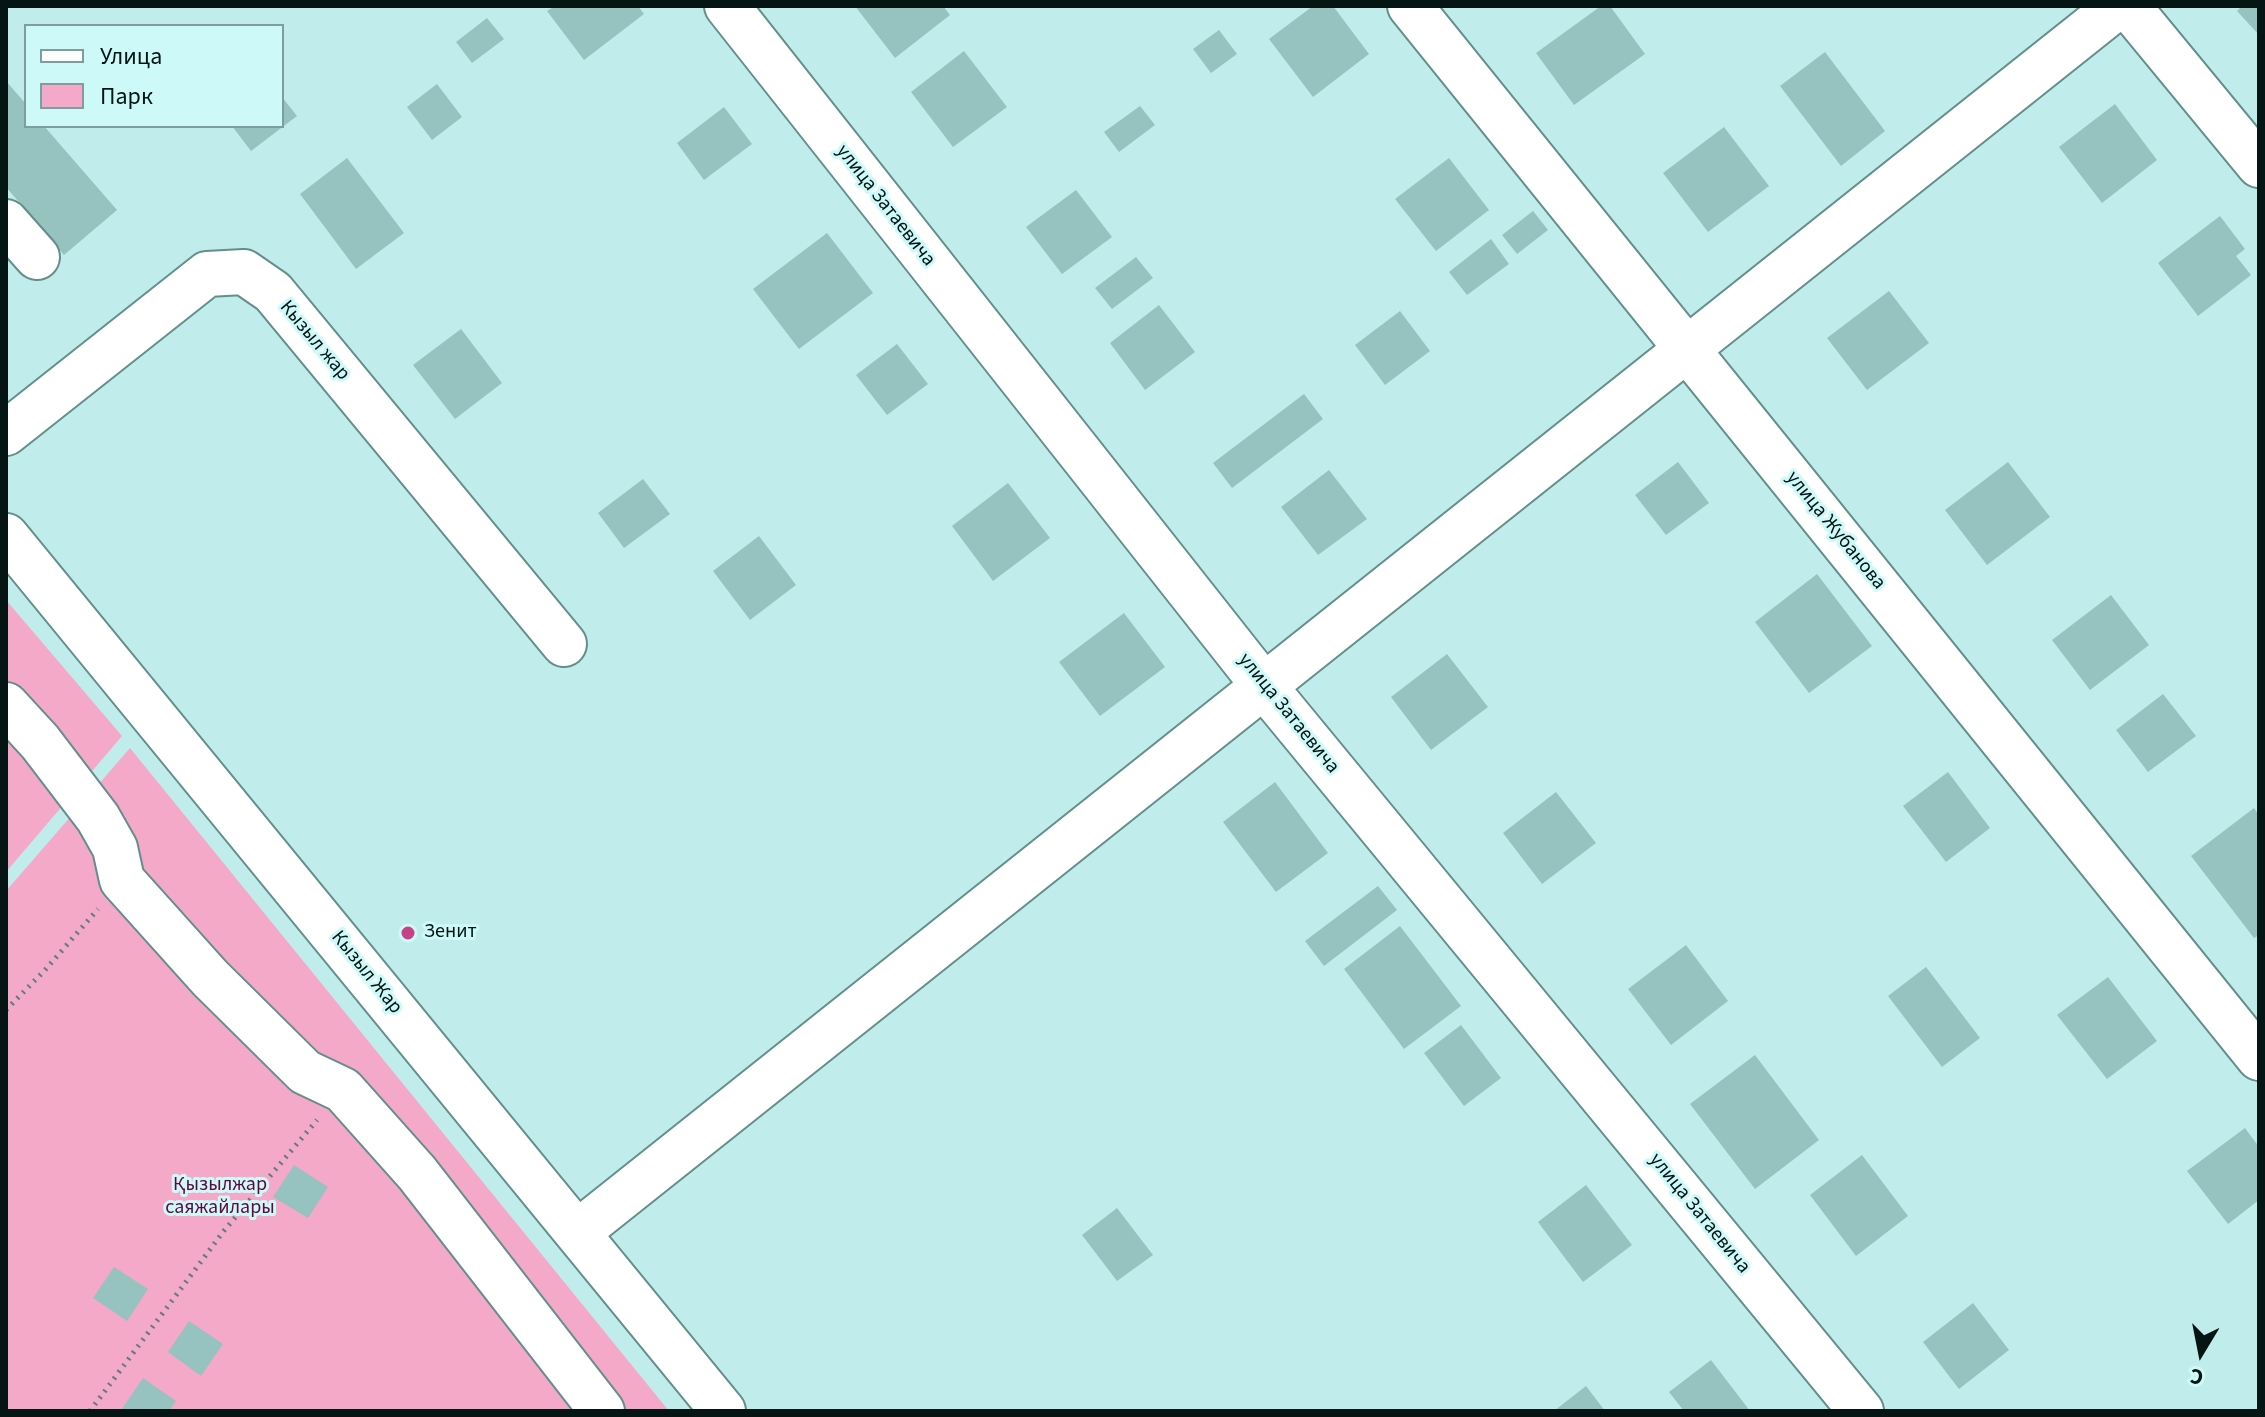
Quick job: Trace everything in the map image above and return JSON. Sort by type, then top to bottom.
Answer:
[{"type":"street","name":"улица Затаевича","points":[[727,6],[1264,686],[1861,1411]]},
{"type":"street","name":"улица Жубанова","points":[[1410,6],[2259,1058]]},
{"type":"street","points":[[578,1232],[2118,6]]},
{"type":"street","points":[[2128,6],[2259,165]]},
{"type":"street","points":[[6,222],[37,257]]},
{"type":"street","name":"Кызыл жар","points":[[6,433],[207,274],[244,272],[273,292],[564,644]]},
{"type":"street","name":"Кызыл Жар","points":[[6,536],[723,1411]]},
{"type":"street","points":[[6,705],[40,742],[98,818],[115,848],[122,880],[210,978],[305,1072],[343,1090],[417,1173],[602,1411]]},
{"type":"path","points":[[6,1010],[45,970],[122,880]]},
{"type":"path","points":[[90,1411],[223,1232],[343,1090]]},
{"type":"green space","points":[[6,600],[122,736],[6,872]]},
{"type":"green space","name":"Қызылжар саяжайлары","points":[[130,748],[669,1411],[6,1411],[6,891]]},
{"type":"building","points":[[555,6],[638,6],[644,14],[584,60],[547,11]]},
{"type":"building","points":[[855,6],[943,6],[950,15],[895,58]]},
{"type":"building","points":[[1313,6],[1333,6],[1369,54],[1313,97],[1269,39]]},
{"type":"building","points":[[1601,6],[1610,6],[1645,54],[1574,105],[1536,53]]},
{"type":"building","points":[[2242,6],[2259,6],[2259,35],[2237,11]]},
{"type":"building","points":[[487,18],[504,39],[472,63],[456,42]]},
{"type":"building","points":[[1219,30],[1237,54],[1211,73],[1193,49]]},
{"type":"building","points":[[964,51],[1007,107],[953,147],[911,92]]},
{"type":"building","points":[[1825,52],[1885,131],[1841,166],[1780,86]]},
{"type":"building","points":[[6,81],[24,102],[24,128],[46,128],[117,210],[64,255],[6,187]]},
{"type":"building","points":[[437,84],[462,117],[432,140],[407,107]]},
{"type":"building","points":[[284,100],[297,116],[284,126]]},
{"type":"building","points":[[2115,104],[2157,160],[2102,203],[2059,147]]},
{"type":"building","points":[[1140,106],[1155,125],[1119,152],[1104,132]]},
{"type":"building","points":[[724,107],[752,144],[704,180],[677,143]]},
{"type":"building","points":[[1724,127],[1769,186],[1708,232],[1663,173]]},
{"type":"building","points":[[234,128],[281,128],[251,151]]},
{"type":"building","points":[[347,158],[404,233],[356,269],[300,194]]},
{"type":"building","points":[[1449,158],[1489,210],[1436,251],[1395,199]]},
{"type":"building","points":[[1076,190],[1112,237],[1062,274],[1026,227]]},
{"type":"building","points":[[1533,211],[1548,230],[1517,254],[1502,235]]},
{"type":"building","points":[[2220,216],[2245,249],[2236,256],[2251,275],[2198,316],[2158,263]]},
{"type":"building","points":[[827,233],[873,293],[799,349],[753,289]]},
{"type":"building","points":[[1491,239],[1509,264],[1467,295],[1449,272]]},
{"type":"building","points":[[1136,257],[1153,278],[1112,309],[1095,288]]},
{"type":"building","points":[[1889,291],[1929,343],[1867,390],[1827,338]]},
{"type":"building","points":[[1159,305],[1195,352],[1145,390],[1110,343]]},
{"type":"building","points":[[1400,311],[1430,351],[1385,385],[1355,345]]},
{"type":"building","points":[[461,329],[502,383],[455,419],[413,365]]},
{"type":"building","points":[[897,344],[928,384],[887,415],[856,375]]},
{"type":"building","points":[[1304,394],[1323,419],[1232,488],[1213,463]]},
{"type":"building","points":[[1678,462],[1709,503],[1666,535],[1635,495]]},
{"type":"building","points":[[2008,462],[2050,517],[1987,565],[1945,510]]},
{"type":"building","points":[[1329,470],[1367,519],[1318,555],[1281,507]]},
{"type":"building","points":[[643,479],[670,514],[624,548],[598,513]]},
{"type":"building","points":[[1008,483],[1050,538],[993,581],[952,526]]},
{"type":"building","points":[[759,536],[796,585],[750,620],[713,571]]},
{"type":"building","points":[[1817,574],[1872,646],[1809,693],[1755,622]]},
{"type":"building","points":[[2111,595],[2149,645],[2090,690],[2052,640]]},
{"type":"building","points":[[1124,613],[1165,667],[1100,716],[1059,662]]},
{"type":"building","points":[[1447,654],[1488,707],[1431,750],[1391,697]]},
{"type":"building","points":[[2163,694],[2196,736],[2148,772],[2116,730]]},
{"type":"building","points":[[1948,772],[1990,828],[1946,862],[1903,806]]},
{"type":"building","points":[[1275,782],[1328,853],[1276,892],[1223,822]]},
{"type":"building","points":[[1556,792],[1596,843],[1542,884],[1503,833]]},
{"type":"building","points":[[2254,808],[2259,815],[2259,935],[2254,938],[2191,856]]},
{"type":"building","points":[[1378,886],[1397,910],[1324,966],[1305,941]]},
{"type":"building","points":[[1400,926],[1461,1006],[1404,1049],[1344,969]]},
{"type":"building","points":[[1686,945],[1728,1001],[1671,1045],[1628,989]]},
{"type":"building","points":[[1926,967],[1980,1038],[1942,1067],[1888,996]]},
{"type":"building","points":[[2108,977],[2157,1041],[2107,1079],[2057,1015]]},
{"type":"building","points":[[1461,1025],[1501,1078],[1464,1106],[1424,1053]]},
{"type":"building","points":[[1755,1055],[1819,1140],[1755,1189],[1690,1104]]},
{"type":"building","points":[[2245,1128],[2259,1147],[2259,1200],[2228,1224],[2187,1171]]},
{"type":"building","points":[[1862,1155],[1908,1216],[1856,1256],[1810,1195]]},
{"type":"building","points":[[294,1165],[328,1187],[308,1218],[273,1197]]},
{"type":"building","points":[[1586,1185],[1632,1245],[1583,1282],[1538,1222]]},
{"type":"building","points":[[1117,1208],[1153,1255],[1117,1281],[1082,1235]]},
{"type":"building","points":[[114,1267],[148,1289],[127,1321],[93,1298]]},
{"type":"building","points":[[1973,1303],[2009,1350],[1959,1389],[1923,1342]]},
{"type":"building","points":[[189,1321],[223,1344],[201,1376],[168,1352]]},
{"type":"building","points":[[1711,1360],[1750,1411],[1684,1411],[1669,1392]]},
{"type":"building","points":[[143,1378],[176,1401],[169,1411],[122,1409]]},
{"type":"building","points":[[1586,1386],[1605,1411],[1554,1411]]},
{"type":"place","name":"Зенит","points":[[408,933]]}]
